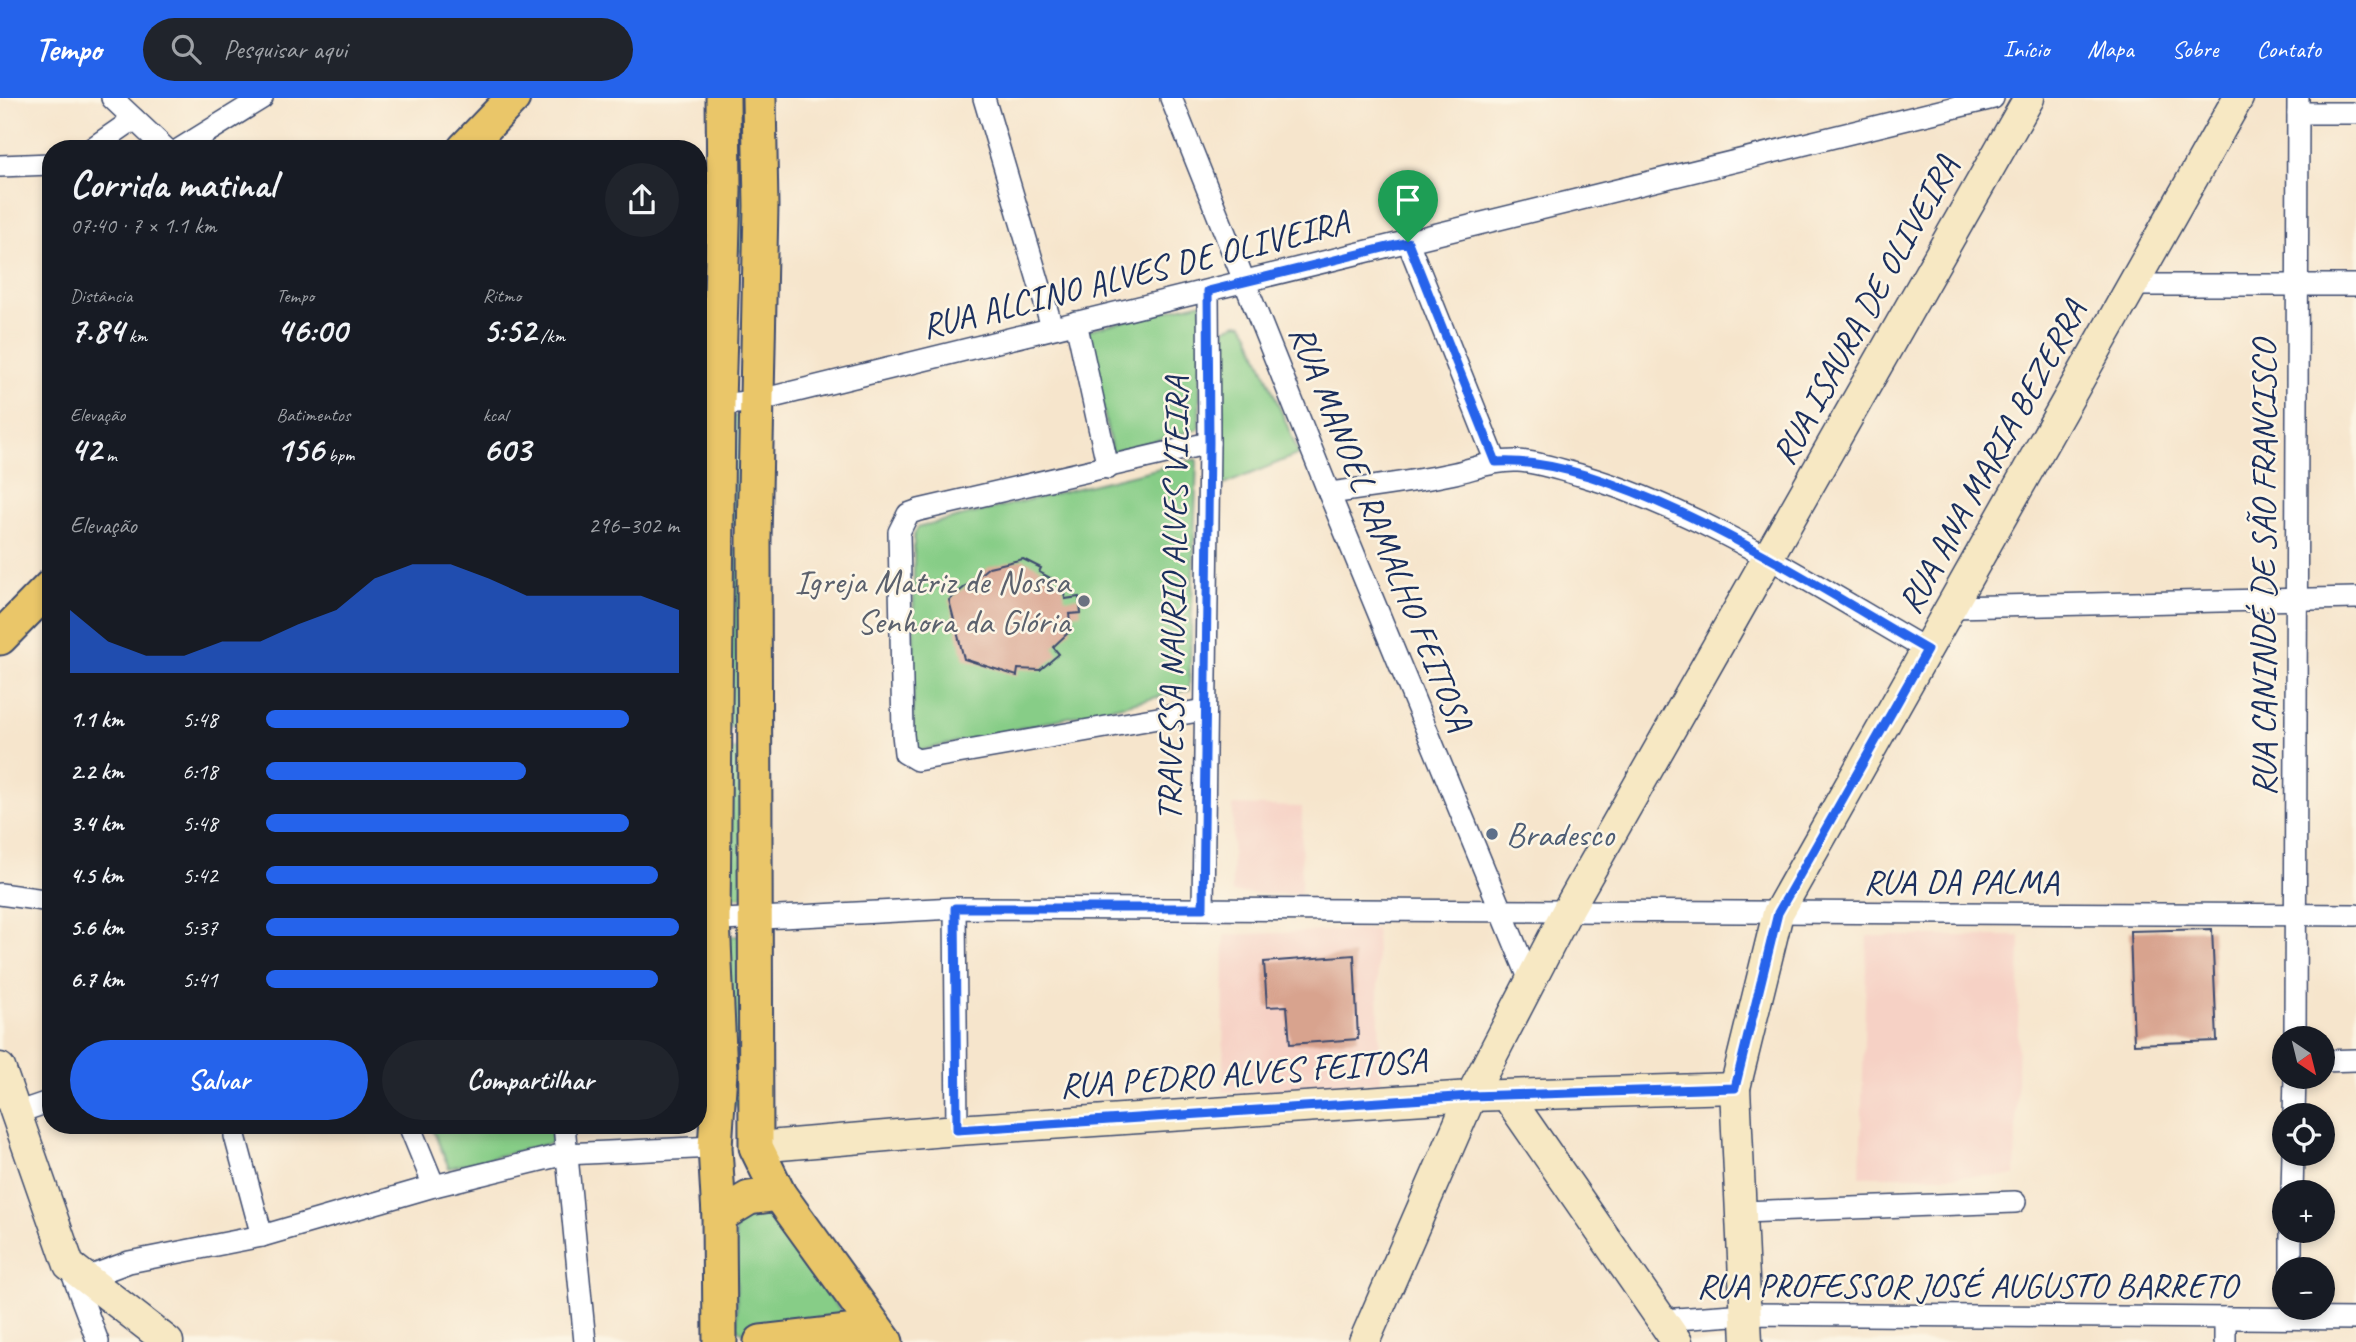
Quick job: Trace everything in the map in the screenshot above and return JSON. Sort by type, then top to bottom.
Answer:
[{"type":"main road","points":[[473,140],[513,98]]},
{"type":"main road","points":[[707,898],[714,738],[717,538],[708,405],[724,190],[723,98]]},
{"type":"main road","points":[[759,98],[761,206],[754,539],[756,1147],[779,1194],[880,1335]]},
{"type":"main road","points":[[0,638],[42,595]]},
{"type":"main road","points":[[707,932],[720,1072],[715,1147],[719,1216],[720,1342]]},
{"type":"main road","points":[[719,1216],[749,1198],[779,1194]]},
{"type":"main road","points":[[761,1342],[880,1335]]},
{"type":"street","points":[[112,98],[156,140]]},
{"type":"street","points":[[194,140],[262,98]]},
{"type":"street","points":[[984,98],[1052,327]]},
{"type":"street","name":"RUA MANOEL RAMALHO FEITOSA","points":[[1171,98],[1329,493],[1531,982]]},
{"type":"street","name":"RUA ALCINO ALVES DE OLIVEIRA","points":[[708,405],[756,401],[1993,98]]},
{"type":"street","name":"RUA ISAURA DE OLIVEIRA","points":[[1364,1342],[1471,1096],[1566,913],[1769,560],[2029,98]]},
{"type":"street","name":"RUA ANA MARIA BEZERRA","points":[[1747,1328],[1735,1088],[1778,913],[2238,98]]},
{"type":"street","points":[[2298,106],[2356,113]]},
{"type":"street","name":"RUA CANINDÉ DE SÃO FRANCISCO","points":[[2295,1026],[2298,106]]},
{"type":"street","points":[[104,140],[134,119]]},
{"type":"street","points":[[0,166],[42,164]]},
{"type":"street","points":[[1408,242],[1496,462]]},
{"type":"street","points":[[2133,285],[2356,285]]},
{"type":"street","name":"TRAVESSA NAURIO ALVES VIEIRA","points":[[1203,908],[1209,443],[1208,291]]},
{"type":"street","points":[[1076,322],[1108,468]]},
{"type":"street","points":[[1205,710],[917,760],[905,753],[899,532],[901,523],[908,514],[919,510],[1209,443]]},
{"type":"street","points":[[1329,493],[1453,473],[1496,462],[1517,461],[1544,465],[1629,490],[1769,560],[1927,650]]},
{"type":"street","points":[[717,538],[754,539]]},
{"type":"street","points":[[1952,607],[2356,598]]},
{"type":"street","points":[[714,738],[754,738]]},
{"type":"street","points":[[0,894],[42,900]]},
{"type":"street","points":[[955,908],[957,1130]]},
{"type":"street","name":"RUA DA PALMA","points":[[707,921],[955,908],[1203,908],[1502,913],[2356,915]]},
{"type":"street","points":[[2335,1061],[2356,1060]]},
{"type":"street","points":[[0,1068],[77,1272],[98,1342]]},
{"type":"street","name":"RUA PEDRO ALVES FEITOSA","points":[[756,1147],[957,1130],[1471,1096],[1735,1088]]},
{"type":"street","points":[[1507,1096],[1669,1331]]},
{"type":"street","points":[[16,1113],[42,1104]]},
{"type":"street","points":[[413,1134],[434,1186]]},
{"type":"street","points":[[564,1134],[585,1342]]},
{"type":"street","points":[[235,1136],[262,1236]]},
{"type":"street","points":[[77,1272],[262,1236],[434,1186],[565,1154],[715,1147]]},
{"type":"street","points":[[1743,1212],[2015,1202]]},
{"type":"street","points":[[77,1272],[168,1342]]},
{"type":"street","name":"RUA PROFESSOR JOSÉ AUGUSTO BARRETO","points":[[1669,1331],[2225,1318],[2272,1314]]},
{"type":"street","name":"RUA PROFESSOR JOSÉ AUGUSTO BARRETO","points":[[2335,1317],[2356,1319]]},
{"type":"street","points":[[2225,1318],[2225,1342]]},
{"type":"shaded area","points":[[1233,805],[1302,807],[1301,895],[1232,893]]},
{"type":"shaded area","points":[[1376,929],[1381,1083],[1223,1092],[1224,935]]},
{"type":"shaded area","points":[[1867,936],[2020,936],[2015,1176],[1860,1176]]},
{"type":"green space","points":[[731,98],[747,98],[750,252],[732,251]]},
{"type":"green space","points":[[1202,302],[1199,429],[1112,452],[1087,330]]},
{"type":"green space","points":[[1237,323],[1243,324],[1249,334],[1299,454],[1221,486],[1224,333],[1226,328]]},
{"type":"green space","points":[[726,416],[746,416],[746,524],[725,525]]},
{"type":"green space","points":[[1197,459],[1189,690],[918,751],[913,747],[914,535],[918,527]]},
{"type":"green space","points":[[726,549],[744,550],[746,726],[723,728]]},
{"type":"green space","points":[[746,749],[744,897],[727,897],[728,750]]},
{"type":"green space","points":[[729,936],[745,936],[744,1106],[723,1105]]},
{"type":"green space","points":[[435,1134],[552,1134],[552,1143],[449,1168]]},
{"type":"green space","points":[[757,1213],[768,1216],[847,1319],[750,1337],[737,1329],[735,1221]]},
{"type":"building","points":[[1023,559],[1041,568],[1039,572],[1063,585],[1065,599],[1079,597],[1081,613],[1069,614],[1071,630],[1053,647],[1059,654],[1040,670],[1018,669],[1017,676],[964,659],[949,600],[989,567]]},
{"type":"building","points":[[2212,929],[2217,1041],[2134,1044],[2130,931]]},
{"type":"building","points":[[1354,955],[1358,1039],[1290,1044],[1287,1006],[1267,1007],[1264,962]]},
{"type":"place","name":"Igreja Matriz de Nossa Senhora da Glória","points":[[1084,601]]},
{"type":"place","name":"Bradesco","points":[[1492,834]]},
{"type":"route","points":[[1408,242],[1496,462],[1517,461],[1544,465],[1609,483],[1655,501],[1769,560],[1927,650],[1778,913],[1735,1088],[1471,1096],[957,1130],[955,908],[1203,908],[1209,443],[1208,291],[1408,242]]}]
